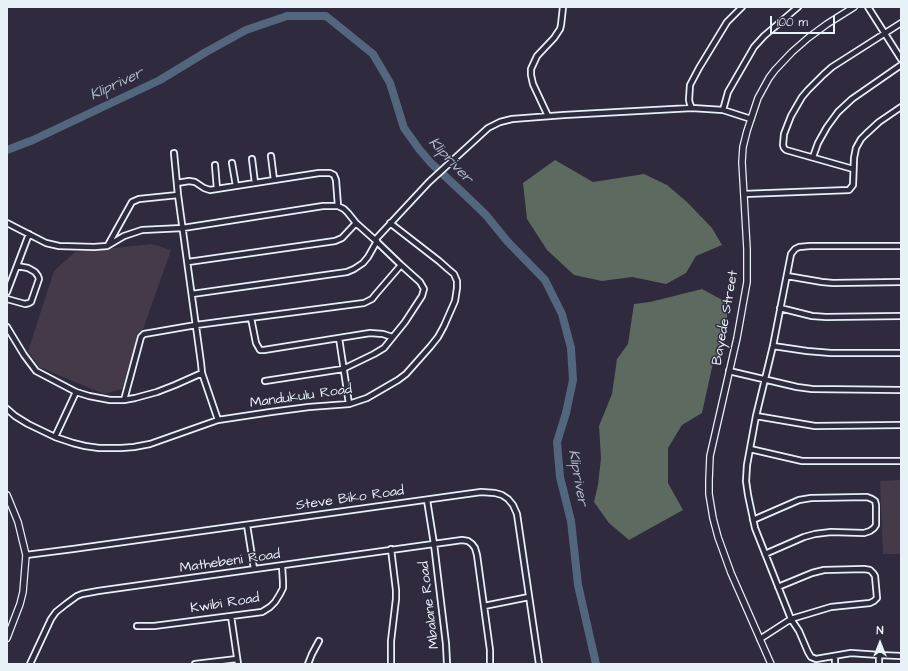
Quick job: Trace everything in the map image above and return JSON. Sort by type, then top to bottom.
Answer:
[{"type":"street","points":[[548,116],[533,84],[531,69],[536,56],[554,38],[560,29],[562,25],[563,7]]},
{"type":"street","points":[[692,108],[689,100],[690,85],[726,22],[742,7]]},
{"type":"street","points":[[723,110],[728,92],[754,47],[764,36],[798,7]]},
{"type":"street","name":"Bayede Street","points":[[771,664],[724,556],[715,526],[709,494],[710,456],[730,371],[747,282],[742,162],[745,138],[758,98],[769,78],[783,61],[808,38],[854,7]]},
{"type":"street","points":[[868,7],[901,58]]},
{"type":"street","points":[[853,169],[786,150],[783,146],[784,134],[791,116],[802,97],[832,67],[901,23]]},
{"type":"street","points":[[813,157],[818,143],[838,112],[852,99],[901,65]]},
{"type":"street","points":[[744,194],[846,190],[851,188],[853,185],[853,169],[856,148],[861,139],[876,125],[901,107]]},
{"type":"street","points":[[192,294],[349,271],[358,267],[368,256],[376,241],[390,223],[429,182],[488,128],[500,122],[512,119],[548,116],[692,108],[723,110],[751,119]]},
{"type":"street","points":[[174,153],[178,195],[202,373],[218,420]]},
{"type":"street","points":[[271,156],[274,180]]},
{"type":"street","points":[[252,159],[255,183]]},
{"type":"street","points":[[232,163],[236,186]]},
{"type":"street","points":[[215,165],[217,189]]},
{"type":"street","points":[[177,183],[197,183],[210,190],[323,173],[332,174],[335,176],[336,180],[338,206]]},
{"type":"street","points":[[107,246],[132,202],[139,199],[178,195]]},
{"type":"street","points":[[7,224],[46,243],[59,246],[94,247],[107,246],[117,240],[142,230],[183,228],[323,206],[338,206],[348,213],[356,223],[420,282],[424,291],[420,300],[384,348],[374,354],[344,369],[265,381]]},
{"type":"street","points":[[188,262],[335,241],[342,238],[356,223]]},
{"type":"street","name":"Mandukulu Road","points":[[7,409],[28,424],[55,437],[86,446],[112,449],[150,444],[218,420],[294,409],[349,404],[367,398],[398,380],[423,356],[438,337],[455,301],[458,288],[454,274],[390,223]]},
{"type":"street","points":[[7,292],[29,234]]},
{"type":"street","points":[[901,246],[810,246],[799,247],[791,254],[773,346],[756,416],[747,464],[746,481],[755,528],[791,619],[799,631],[811,657],[816,659],[851,653],[879,656],[901,656]]},
{"type":"street","points":[[124,400],[142,335],[196,325],[368,301],[401,265]]},
{"type":"street","points":[[7,299],[25,304],[31,302],[39,279],[35,272],[28,268],[17,266]]},
{"type":"street","points":[[787,276],[833,283],[901,282]]},
{"type":"street","points":[[780,308],[812,316],[826,317],[901,316]]},
{"type":"street","points":[[251,318],[256,343],[260,350],[370,333],[392,337]]},
{"type":"street","points":[[7,327],[34,369],[76,392],[102,399],[124,400],[136,398],[189,380],[202,373]]},
{"type":"street","points":[[339,338],[349,404]]},
{"type":"street","points":[[773,346],[831,353],[901,353]]},
{"type":"street","points":[[730,371],[764,380],[812,389],[901,390]]},
{"type":"street","points":[[55,437],[76,392]]},
{"type":"street","points":[[756,416],[815,426],[901,425]]},
{"type":"street","points":[[750,449],[802,461],[901,461]]},
{"type":"street","name":"Steve Biko Road","points":[[26,555],[486,492],[499,494],[508,499],[514,505],[517,514],[539,664]]},
{"type":"street","points":[[7,495],[18,522],[26,555],[23,592],[7,638]]},
{"type":"street","points":[[753,520],[799,500],[811,498],[867,497],[875,501],[876,525],[870,531],[864,533],[831,532],[814,534],[765,554]]},
{"type":"street","name":"Mbalane Road","points":[[427,500],[434,544],[447,664]]},
{"type":"street","points":[[247,524],[254,569]]},
{"type":"street","name":"Mathebeni Road","points":[[30,664],[51,619],[56,612],[77,596],[98,591],[282,566],[391,549],[462,540],[470,542],[474,546],[477,555],[484,606]]},
{"type":"street","points":[[391,549],[396,590],[391,641],[391,664]]},
{"type":"street","name":"Kwibi Road","points":[[137,626],[154,626],[258,613],[270,607],[279,597],[283,588],[284,576],[282,566]]},
{"type":"street","points":[[761,640],[791,619],[830,607],[870,603],[877,598],[874,573],[870,570],[864,569],[830,570],[812,574],[778,587]]},
{"type":"street","points":[[490,664],[490,650],[484,606],[529,597]]},
{"type":"street","points":[[196,664],[237,662],[231,616]]},
{"type":"street","points":[[308,664],[319,641]]},
{"type":"street","points":[[835,656],[835,664]]},
{"type":"street","points":[[879,656],[879,664]]},
{"type":"shaded area","points":[[152,244],[171,250],[122,389],[104,394],[39,367],[28,351],[54,271],[75,252]]},
{"type":"shaded area","points":[[901,480],[901,554],[883,554],[880,481]]},
{"type":"green space","points":[[555,160],[593,182],[644,174],[667,185],[687,202],[712,228],[722,245],[696,256],[686,273],[666,284],[632,277],[602,281],[574,275],[547,250],[527,219],[523,183]]},
{"type":"green space","points":[[702,289],[728,303],[726,333],[721,356],[713,363],[702,413],[682,425],[668,448],[668,483],[683,510],[629,540],[609,523],[594,502],[598,485],[601,458],[599,426],[612,394],[617,359],[628,344],[634,304],[650,302]]},
{"type":"waterway","name":"Klipriver","points":[[7,150],[33,140],[160,80],[246,30],[287,16],[326,16],[373,54],[390,83],[404,128],[419,149],[431,163],[486,215],[507,241],[545,280],[562,314],[571,348],[573,380],[566,413],[557,442],[560,477],[571,521],[578,585],[596,664]]}]
